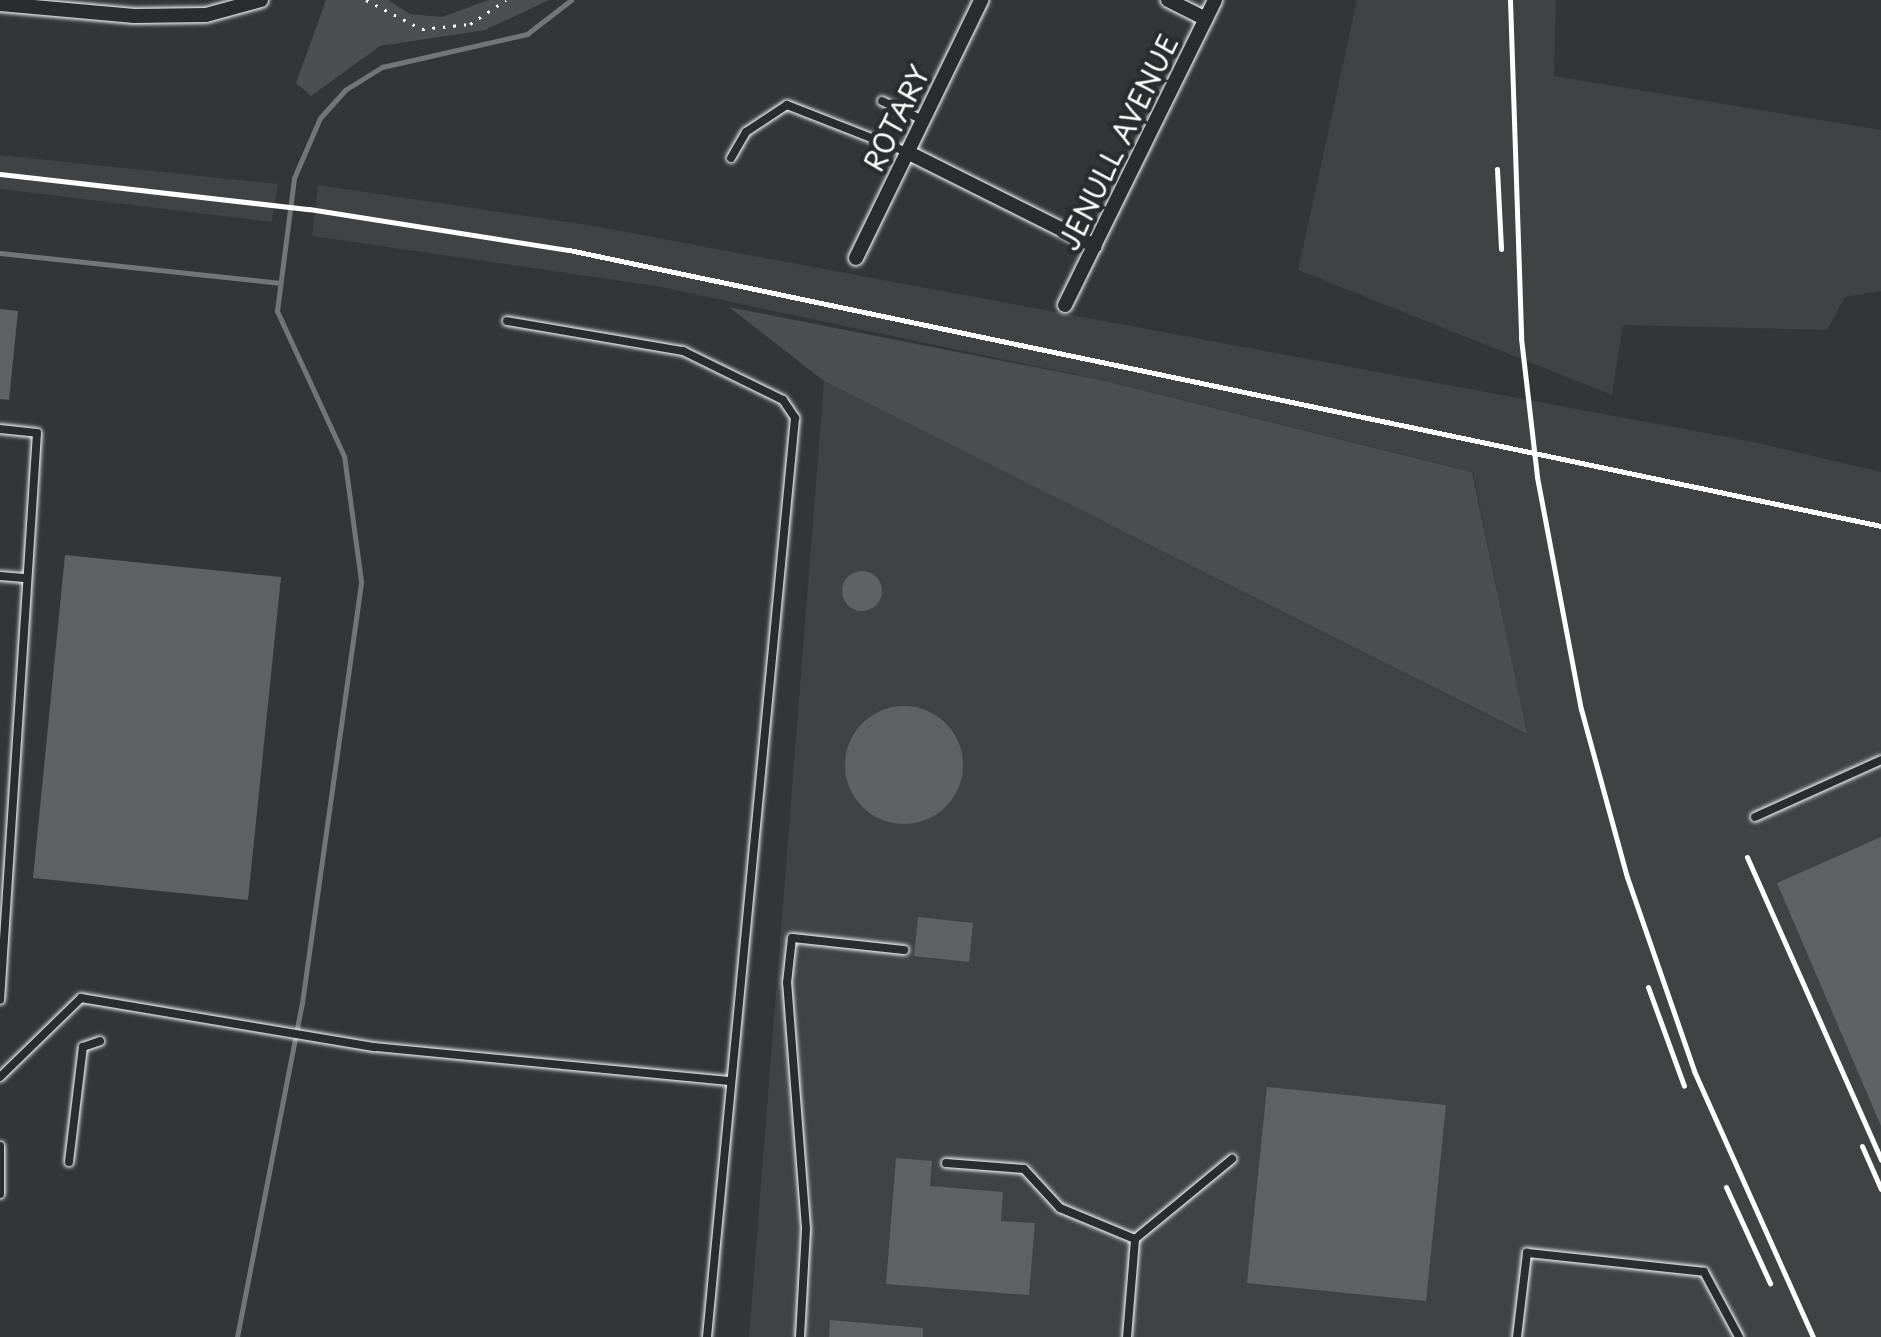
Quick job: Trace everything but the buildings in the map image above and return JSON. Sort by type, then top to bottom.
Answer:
[{"type":"street","points":[[0,4],[180,8],[261,0]]},
{"type":"street","name":"ROTARY","points":[[856,258],[980,0]]},
{"type":"street","points":[[1168,0],[1206,19]]},
{"type":"street","name":"JENULL AVENUE","points":[[1065,305],[1215,0]]},
{"type":"street","points":[[907,152],[1096,246]]},
{"type":"lane","points":[[882,101],[923,120]]},
{"type":"lane","points":[[731,158],[746,132],[787,105],[907,152]]},
{"type":"lane","points":[[507,321],[683,351],[783,400],[795,418],[728,1082],[708,1337]]},
{"type":"lane","points":[[0,429],[36,433],[0,1000]]},
{"type":"lane","points":[[0,576],[24,578]]},
{"type":"lane","points":[[1756,817],[1881,760]]},
{"type":"lane","points":[[800,1337],[806,1228],[787,983],[792,938],[904,950]]},
{"type":"lane","points":[[0,1077],[81,998],[316,1035],[728,1082]]},
{"type":"lane","points":[[69,1162],[83,1047],[100,1041]]},
{"type":"lane","points":[[0,1146],[0,1194]]},
{"type":"lane","points":[[1127,1337],[1135,1239],[1232,1159]]},
{"type":"lane","points":[[946,1164],[1024,1169],[1060,1208],[1135,1239]]},
{"type":"lane","points":[[1517,1337],[1528,1253],[1704,1272],[1739,1337]]},
{"type":"path","points":[[366,0],[422,29],[470,24],[506,0]]},
{"type":"shaded area","points":[[326,0],[388,0],[410,14],[442,17],[489,0],[549,0],[485,30],[380,46],[311,96],[296,83]]},
{"type":"shaded area","points":[[1357,0],[1556,0],[1554,76],[1881,130],[1881,291],[1845,297],[1827,330],[1623,325],[1612,395],[1298,270]]},
{"type":"shaded area","points":[[0,155],[278,184],[272,222],[0,189]]},
{"type":"shaded area","points":[[318,185],[588,225],[1754,442],[1881,472],[1881,1337],[749,1337],[824,381],[1526,734],[1473,472],[1105,381],[656,286],[312,236]]},
{"type":"shaded area","points":[[729,307],[1105,381],[1472,472],[1527,734],[824,381]]},
{"type":"waterway","points":[[237,1337],[302,1003],[361,581],[344,456],[277,311],[294,178],[320,118],[345,90],[382,67],[527,34],[571,0]]},
{"type":"waterway","points":[[0,253],[280,283]]},
{"type":"railway","points":[[1510,0],[1521,338],[1537,477],[1581,709],[1627,877],[1694,1071],[1813,1337]]},
{"type":"railway","points":[[1497,169],[1501,249]]},
{"type":"railway","points":[[0,174],[309,209],[569,250],[1881,526]]},
{"type":"railway","points":[[1747,857],[1881,1160]]},
{"type":"railway","points":[[1648,987],[1684,1086]]},
{"type":"railway","points":[[1862,1146],[1881,1189]]},
{"type":"railway","points":[[1726,1187],[1770,1283]]}]
